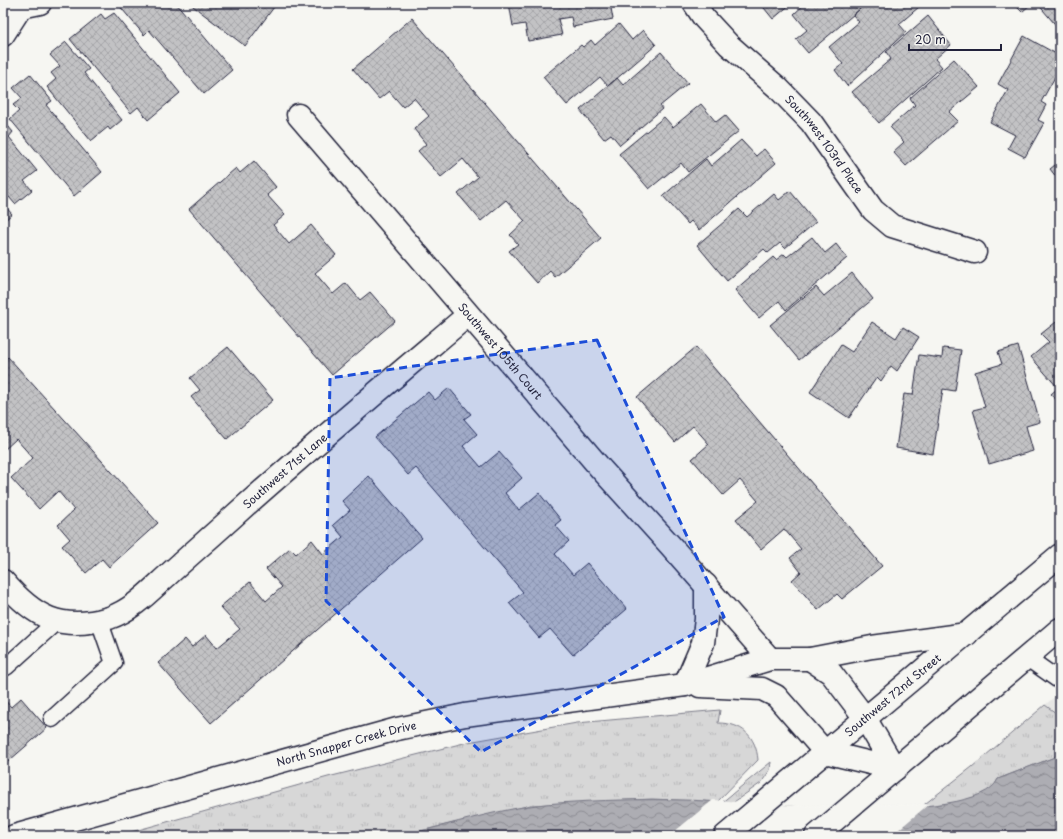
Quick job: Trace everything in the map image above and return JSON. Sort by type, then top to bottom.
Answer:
[{"type":"street","name":"Southwest 103rd Place","points":[[694,3],[704,18],[729,45],[784,93],[811,122],[878,214],[892,226],[975,252]]},
{"type":"street","points":[[3,35],[26,4]]},
{"type":"street","name":"Southwest 105th Court","points":[[298,115],[601,469],[706,585],[770,659]]},
{"type":"street","name":"Southwest 71st Lane","points":[[3,581],[25,605],[40,616],[57,621],[83,622],[99,620],[121,613],[132,606],[300,458],[468,315]]},
{"type":"street","name":"Southwest 72nd Street","points":[[726,836],[1060,555]]},
{"type":"street","points":[[685,685],[704,643],[706,585]]},
{"type":"street","points":[[816,836],[1060,629]]},
{"type":"street","name":"North Snapper Creek Drive","points":[[14,836],[390,731],[433,721],[512,708],[685,685],[770,659],[810,659],[872,646],[967,634]]},
{"type":"street","points":[[810,659],[831,673],[865,718],[890,773]]},
{"type":"street","name":"North Snapper Creek Drive","points":[[685,685],[762,689],[776,696],[825,752]]},
{"type":"street","points":[[825,752],[890,773]]},
{"type":"lane","points":[[52,719],[114,663],[99,620]]},
{"type":"lane","points":[[6,667],[57,621]]},
{"type":"lane","points":[[1026,657],[1060,681]]},
{"type":"highlighted area","points":[[597,340],[724,617],[481,752],[326,601],[330,378]]},
{"type":"shaded area","points":[[1060,692],[1060,716],[1045,705]]},
{"type":"green space","points":[[1045,705],[1060,716],[1060,755],[998,779],[993,787],[985,793],[975,797],[952,803],[921,807],[972,767]]},
{"type":"green space","points":[[720,710],[718,723],[734,725],[746,732],[754,744],[758,760],[717,802],[652,799],[531,805],[399,836],[127,836],[131,832],[328,777],[468,742],[577,723]]},
{"type":"green space","points":[[771,762],[770,770],[761,783],[721,811],[681,836]]},
{"type":"water","points":[[1060,755],[1060,836],[399,836],[478,816],[518,808],[574,802],[684,800],[800,807],[852,808],[903,807],[947,803],[981,794],[998,779]]},
{"type":"pier","points":[[713,800],[797,806],[929,804],[891,836],[669,836]]},
{"type":"building","points":[[117,3],[176,3],[232,70],[204,94],[149,30],[144,35]]},
{"type":"building","points":[[189,3],[277,3],[245,46]]},
{"type":"building","points":[[509,3],[578,3],[578,6],[595,3],[610,3],[613,19],[573,27],[571,17],[558,19],[562,35],[528,41],[525,24],[513,26]]},
{"type":"building","points":[[760,3],[792,3],[773,19]]},
{"type":"building","points":[[806,3],[854,3],[860,9],[808,53],[796,39],[807,30],[794,14]]},
{"type":"building","points":[[867,3],[916,3],[919,7],[899,24],[906,32],[847,86],[835,70],[843,64],[829,47],[859,22],[853,15]]},
{"type":"building","points":[[1013,3],[1032,3],[1022,12]]},
{"type":"building","points":[[1037,3],[1060,3],[1060,30]]},
{"type":"building","points":[[114,13],[180,93],[148,120],[138,107],[131,113],[70,39],[101,14],[105,19]]},
{"type":"building","points":[[928,16],[951,45],[935,59],[942,67],[879,123],[852,92],[891,59],[886,52]]},
{"type":"building","points":[[412,18],[601,238],[555,277],[550,271],[537,283],[509,251],[518,244],[510,235],[525,221],[506,200],[481,221],[458,194],[478,177],[463,159],[441,177],[418,151],[426,144],[414,129],[429,116],[414,98],[403,107],[389,91],[379,99],[353,69]]},
{"type":"building","points":[[619,24],[632,40],[643,30],[656,45],[608,86],[600,77],[567,105],[543,77],[581,45],[583,47],[591,40],[595,45]]},
{"type":"building","points":[[1024,36],[1060,56],[1060,68],[1041,102],[1046,105],[1038,120],[1044,123],[1025,157],[1008,148],[1015,135],[990,122],[1008,90],[998,84]]},
{"type":"building","points":[[66,42],[89,69],[84,73],[122,120],[110,130],[108,127],[91,141],[47,87],[56,79],[51,73],[60,66],[50,55]]},
{"type":"building","points":[[661,52],[688,83],[660,106],[662,109],[620,145],[611,134],[604,139],[580,110],[617,78],[623,85]]},
{"type":"building","points":[[954,59],[979,87],[949,112],[958,121],[906,166],[893,152],[904,142],[890,127],[915,105],[910,98]]},
{"type":"building","points":[[30,74],[52,101],[46,105],[102,172],[74,196],[10,119],[19,111],[13,105],[22,98],[13,88]]},
{"type":"building","points":[[701,104],[716,122],[725,115],[739,131],[688,172],[681,163],[649,189],[619,154],[664,117],[673,127]]},
{"type":"building","points":[[3,120],[13,132],[9,137],[37,171],[24,181],[32,190],[15,204],[3,190]]},
{"type":"building","points":[[741,140],[756,156],[764,149],[776,163],[699,230],[691,221],[688,224],[663,196],[706,159],[711,166]]},
{"type":"building","points":[[254,161],[276,187],[267,195],[285,215],[273,225],[289,244],[311,225],[336,255],[315,273],[333,294],[346,283],[360,300],[370,292],[395,321],[332,375],[189,209],[236,168],[240,173]]},
{"type":"building","points":[[1060,161],[1060,182],[1050,169]]},
{"type":"building","points":[[790,191],[816,222],[785,248],[780,243],[768,253],[764,249],[727,281],[697,245],[739,209],[747,217],[774,194],[779,200]]},
{"type":"building","points":[[3,204],[12,214],[3,222]]},
{"type":"building","points":[[812,237],[825,253],[836,244],[847,258],[786,310],[779,301],[759,318],[735,290],[773,257],[776,260],[784,254],[787,257]]},
{"type":"building","points":[[852,273],[873,299],[799,360],[770,325],[816,287],[824,296]]},
{"type":"building","points":[[872,322],[896,338],[903,327],[919,337],[897,371],[891,366],[881,381],[877,377],[849,418],[810,392],[841,345],[852,352]]},
{"type":"building","points":[[1056,322],[1060,327],[1060,404],[1051,394],[1058,388],[1031,357],[1049,342],[1041,334]]},
{"type":"building","points":[[1018,346],[1040,422],[1026,426],[1033,451],[989,464],[973,410],[985,407],[975,372],[1002,364],[998,352]]},
{"type":"building","points":[[228,347],[273,400],[227,439],[191,397],[200,390],[190,378]]},
{"type":"building","points":[[696,347],[882,566],[842,599],[837,594],[818,610],[792,580],[801,572],[790,558],[801,549],[784,529],[761,549],[736,519],[758,501],[740,480],[723,495],[692,459],[709,444],[693,426],[675,442],[637,397]]},
{"type":"building","points":[[943,348],[961,350],[955,391],[943,389],[933,454],[896,448],[904,394],[913,395],[919,355],[942,358]]},
{"type":"building","points":[[8,357],[158,523],[109,567],[102,559],[86,573],[62,546],[70,539],[58,525],[74,510],[58,491],[39,509],[11,478],[33,458],[16,439],[3,451],[3,362]]},
{"type":"building","points":[[449,388],[471,414],[464,419],[477,434],[463,446],[481,467],[499,452],[522,478],[505,493],[519,510],[539,493],[561,520],[555,525],[569,541],[555,554],[573,575],[587,563],[627,609],[573,655],[550,629],[539,638],[509,603],[523,592],[416,468],[408,475],[375,437],[428,392],[435,400]]},
{"type":"building","points":[[369,476],[422,538],[211,723],[158,663],[185,639],[192,647],[206,635],[217,648],[240,629],[220,607],[250,582],[266,601],[282,587],[266,569],[290,548],[296,554],[312,540],[323,554],[343,537],[333,525],[350,510],[342,501]]},
{"type":"building","points":[[3,698],[11,707],[21,698],[47,728],[3,766]]}]
